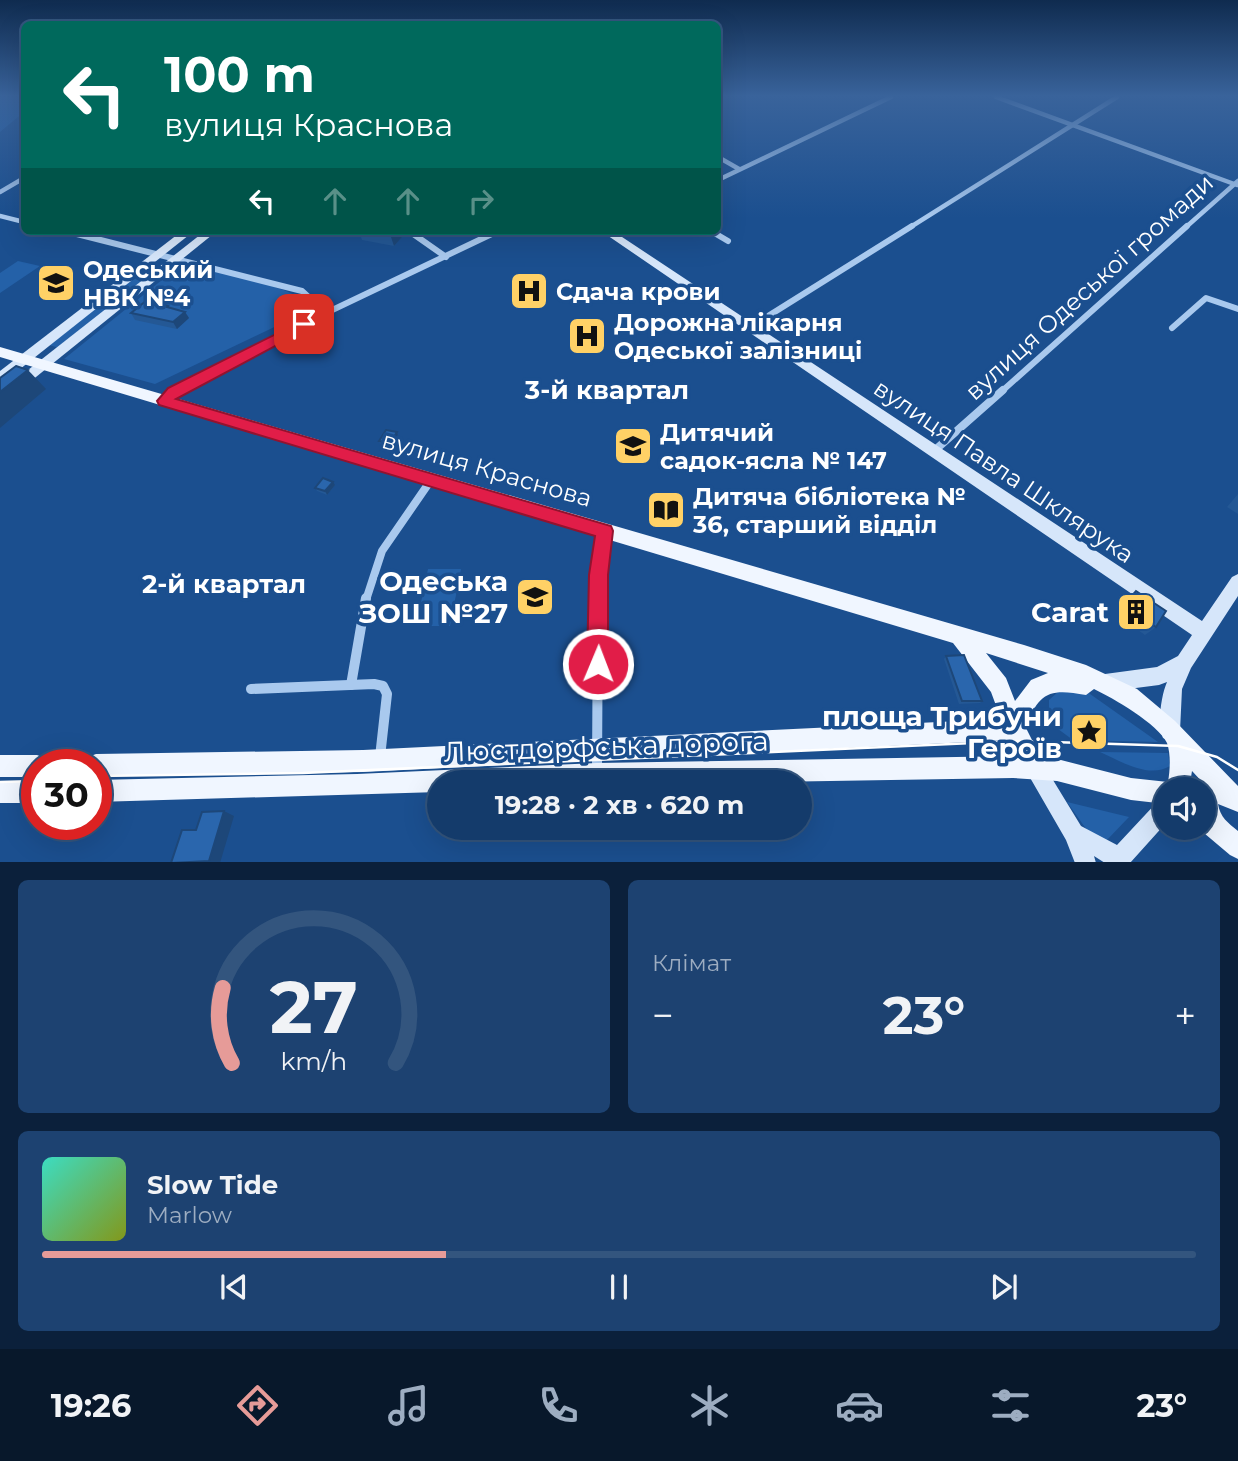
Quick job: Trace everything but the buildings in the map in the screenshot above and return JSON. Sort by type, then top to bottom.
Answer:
[{"type":"main road","name":"вулиця Краснова","points":[[0,352],[959,636],[1042,662],[1096,684]]},
{"type":"main road","points":[[959,636],[999,685],[1019,739],[1035,769],[1083,774],[1131,789],[1153,792]]},
{"type":"main road","points":[[1019,739],[1030,694],[1041,684],[1063,681],[1096,684],[1175,741],[1236,799]]},
{"type":"main road","name":"Люстдорфська дорога","points":[[112,765],[380,760],[844,736],[1019,739]]},
{"type":"main road","points":[[1175,741],[1180,777]]},
{"type":"main road","points":[[0,766],[21,766]]},
{"type":"main road","name":"Люстдорфська дорога","points":[[799,770],[1035,769]]},
{"type":"main road","name":"Люстдорфська дорога","points":[[112,791],[427,782]]},
{"type":"main road","points":[[0,792],[21,792]]},
{"type":"main road","points":[[1216,793],[1236,799]]},
{"type":"main road","points":[[1216,828],[1238,847]]},
{"type":"street","points":[[721,178],[806,137]]},
{"type":"street","points":[[749,328],[1055,137]]},
{"type":"street","points":[[1101,137],[1237,183]]},
{"type":"street","points":[[721,159],[739,169]]},
{"type":"street","points":[[0,192],[21,180]]},
{"type":"street","name":"вулиця Одеської громади","points":[[934,451],[1237,183]]},
{"type":"street","points":[[0,216],[21,221]]},
{"type":"street","points":[[81,235],[302,291],[326,313]]},
{"type":"street","points":[[0,378],[184,235]]},
{"type":"street","points":[[0,398],[207,235]]},
{"type":"street","points":[[413,235],[446,257]]},
{"type":"street","points":[[164,401],[173,392],[326,313],[490,235]]},
{"type":"street","name":"вулиця Павла Шклярука","points":[[616,235],[749,328],[1203,632]]},
{"type":"street","points":[[718,235],[728,241]]},
{"type":"street","points":[[1172,328],[1206,298],[1238,309]]},
{"type":"street","points":[[351,685],[378,560],[399,524],[431,480]]},
{"type":"street","points":[[597,770],[598,575],[604,531]]},
{"type":"street","points":[[1175,741],[1173,689],[1184,662],[1238,582]]},
{"type":"street","points":[[1096,684],[1159,677],[1184,662]]},
{"type":"street","points":[[251,689],[383,686],[387,694],[380,760]]},
{"type":"street","points":[[1035,769],[1074,834],[1086,862]]},
{"type":"street","points":[[1074,834],[1117,860],[1153,821]]},
{"type":"shaded area","points":[[18,261],[40,266],[0,293],[0,273]]},
{"type":"shaded area","points":[[183,263],[274,287],[305,301],[312,309],[155,384],[64,359]]},
{"type":"shaded area","points":[[148,264],[161,267],[59,348],[46,344]]},
{"type":"shaded area","points":[[428,569],[461,569],[450,626],[416,626]]},
{"type":"shaded area","points":[[1083,689],[1158,742],[1073,740],[1054,726],[1049,717],[1049,700],[1059,691]]},
{"type":"shaded area","points":[[1100,752],[1168,753],[1170,766],[1162,770],[1144,770]]},
{"type":"shaded area","points":[[1067,802],[1129,817],[1105,842],[1094,840]]},
{"type":"tram line","points":[[112,776],[303,773],[1020,741],[1178,746],[1217,757],[1238,770]]},
{"type":"tram line","points":[[0,782],[21,781]]},
{"type":"place","name":"Одеський НВК №4","points":[[56,283]]},
{"type":"place","name":"Сдача крови","points":[[529,291]]},
{"type":"place","name":"Дорожна лікарня Одеської залізниці","points":[[587,336]]},
{"type":"place","name":"Дитячий садок-ясла № 147","points":[[633,446]]},
{"type":"place","name":"Дитяча бібліотека № 36, старший відділ","points":[[666,510]]},
{"type":"place","name":"Одеська ЗОШ №27","points":[[535,597]]},
{"type":"place","name":"Carat","points":[[1136,612]]},
{"type":"place","name":"площа Трибуни Героїв","points":[[1089,732]]},
{"type":"district","name":"3-й квартал","points":[[607,390]]},
{"type":"district","name":"2-й квартал","points":[[224,584]]},
{"type":"route","points":[[304,324],[173,392],[164,401],[604,531],[598,575],[598,664]]}]
